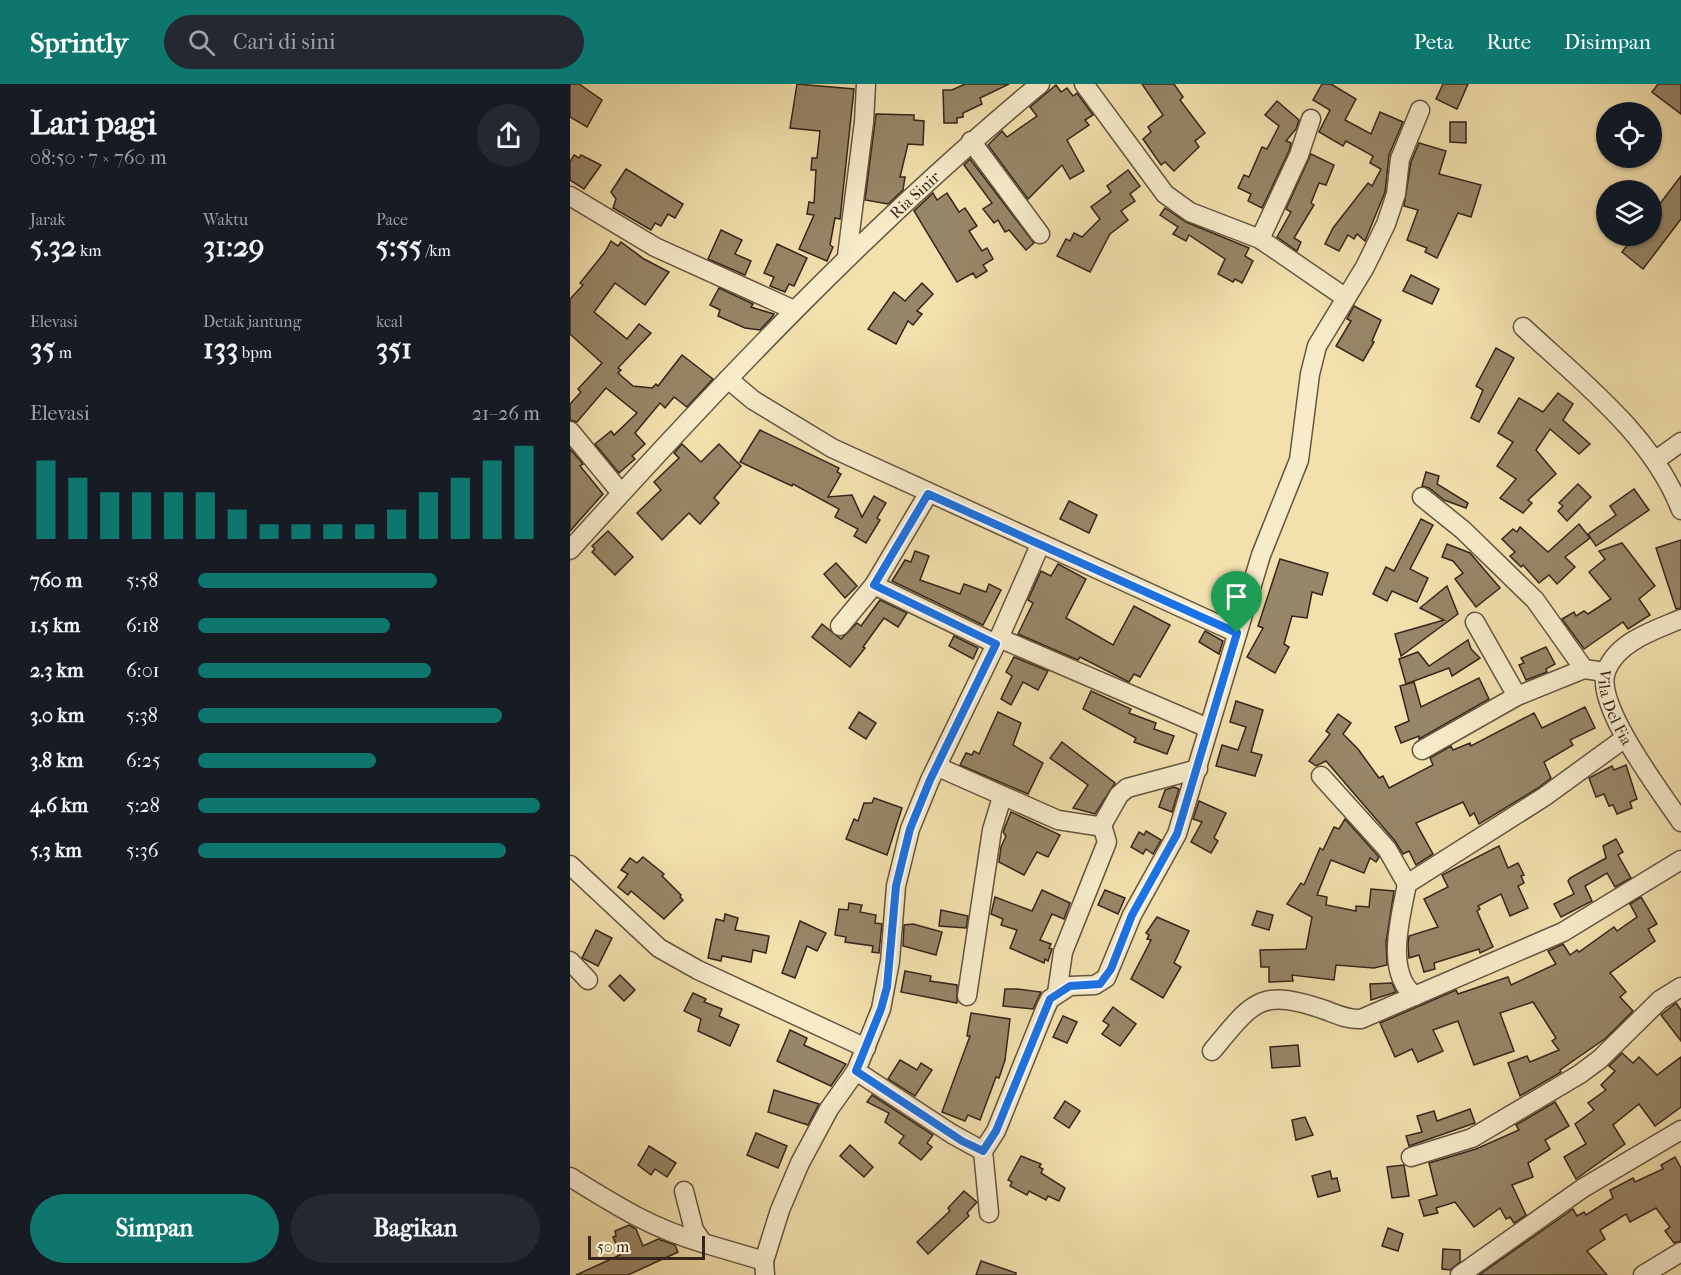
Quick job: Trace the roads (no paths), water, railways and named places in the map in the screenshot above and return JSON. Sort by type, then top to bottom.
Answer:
[{"type":"street","points":[[846,256],[864,122],[866,84]]},
{"type":"street","name":"Ria Sinir","points":[[570,550],[698,407],[728,379],[846,256],[971,141],[1040,84]]},
{"type":"street","points":[[1084,84],[1158,185],[1178,205],[1260,239],[1346,298]]},
{"type":"street","points":[[989,1213],[983,1151],[996,1131],[1046,1007],[1057,993],[1070,986],[1100,984],[1106,978],[1132,915],[1177,834],[1262,555],[1299,460],[1310,374],[1317,346],[1365,267],[1389,215],[1396,194],[1397,170],[1420,111]]},
{"type":"street","points":[[1260,239],[1299,155],[1311,119]]},
{"type":"street","points":[[971,141],[1040,234]]},
{"type":"street","points":[[570,196],[655,247],[794,310]]},
{"type":"street","points":[[1523,327],[1616,415],[1656,460],[1681,510]]},
{"type":"street","points":[[728,379],[753,400],[832,448],[928,494],[1237,633]]},
{"type":"street","points":[[570,431],[621,494]]},
{"type":"street","points":[[1656,460],[1681,442]]},
{"type":"street","points":[[840,626],[874,585],[928,494]]},
{"type":"street","points":[[1422,498],[1463,530],[1535,600],[1584,669]]},
{"type":"street","points":[[570,1177],[634,1217],[670,1234],[703,1243],[765,1268],[780,1210],[800,1163],[829,1109],[856,1071],[881,1009],[887,987],[896,886],[910,829],[1040,545]]},
{"type":"street","points":[[874,585],[998,641],[1208,728]]},
{"type":"street","name":"Vila Del Fia","points":[[1681,619],[1631,642],[1614,658],[1605,672],[1606,693],[1625,738],[1681,822]]},
{"type":"street","points":[[1475,622],[1517,696]]},
{"type":"street","points":[[1422,750],[1517,696],[1584,669],[1605,672]]},
{"type":"street","points":[[1407,884],[1544,797],[1625,738]]},
{"type":"street","points":[[938,766],[1002,797],[1058,820],[1090,826],[1102,825]]},
{"type":"street","points":[[1057,993],[1063,952],[1107,842],[1102,825],[1116,800],[1127,788],[1198,769]]},
{"type":"street","points":[[1321,776],[1388,849],[1407,884],[1400,923],[1398,958],[1402,980],[1407,990],[1415,996]]},
{"type":"street","points":[[967,996],[992,830],[1002,797]]},
{"type":"street","points":[[1212,1051],[1245,1012],[1264,1000],[1293,1000],[1355,1020],[1563,932],[1681,860]]},
{"type":"street","points":[[570,865],[659,948],[698,970],[866,1048]]},
{"type":"street","points":[[570,961],[588,980]]},
{"type":"street","points":[[1411,1157],[1472,1138],[1580,1074],[1600,1059],[1660,1000],[1681,987]]},
{"type":"street","points":[[856,1071],[962,1141],[983,1151]]},
{"type":"street","points":[[1460,1275],[1567,1198],[1681,1130]]},
{"type":"street","points":[[684,1191],[694,1230],[703,1243]]},
{"type":"street","points":[[1643,1275],[1681,1252]]}]
